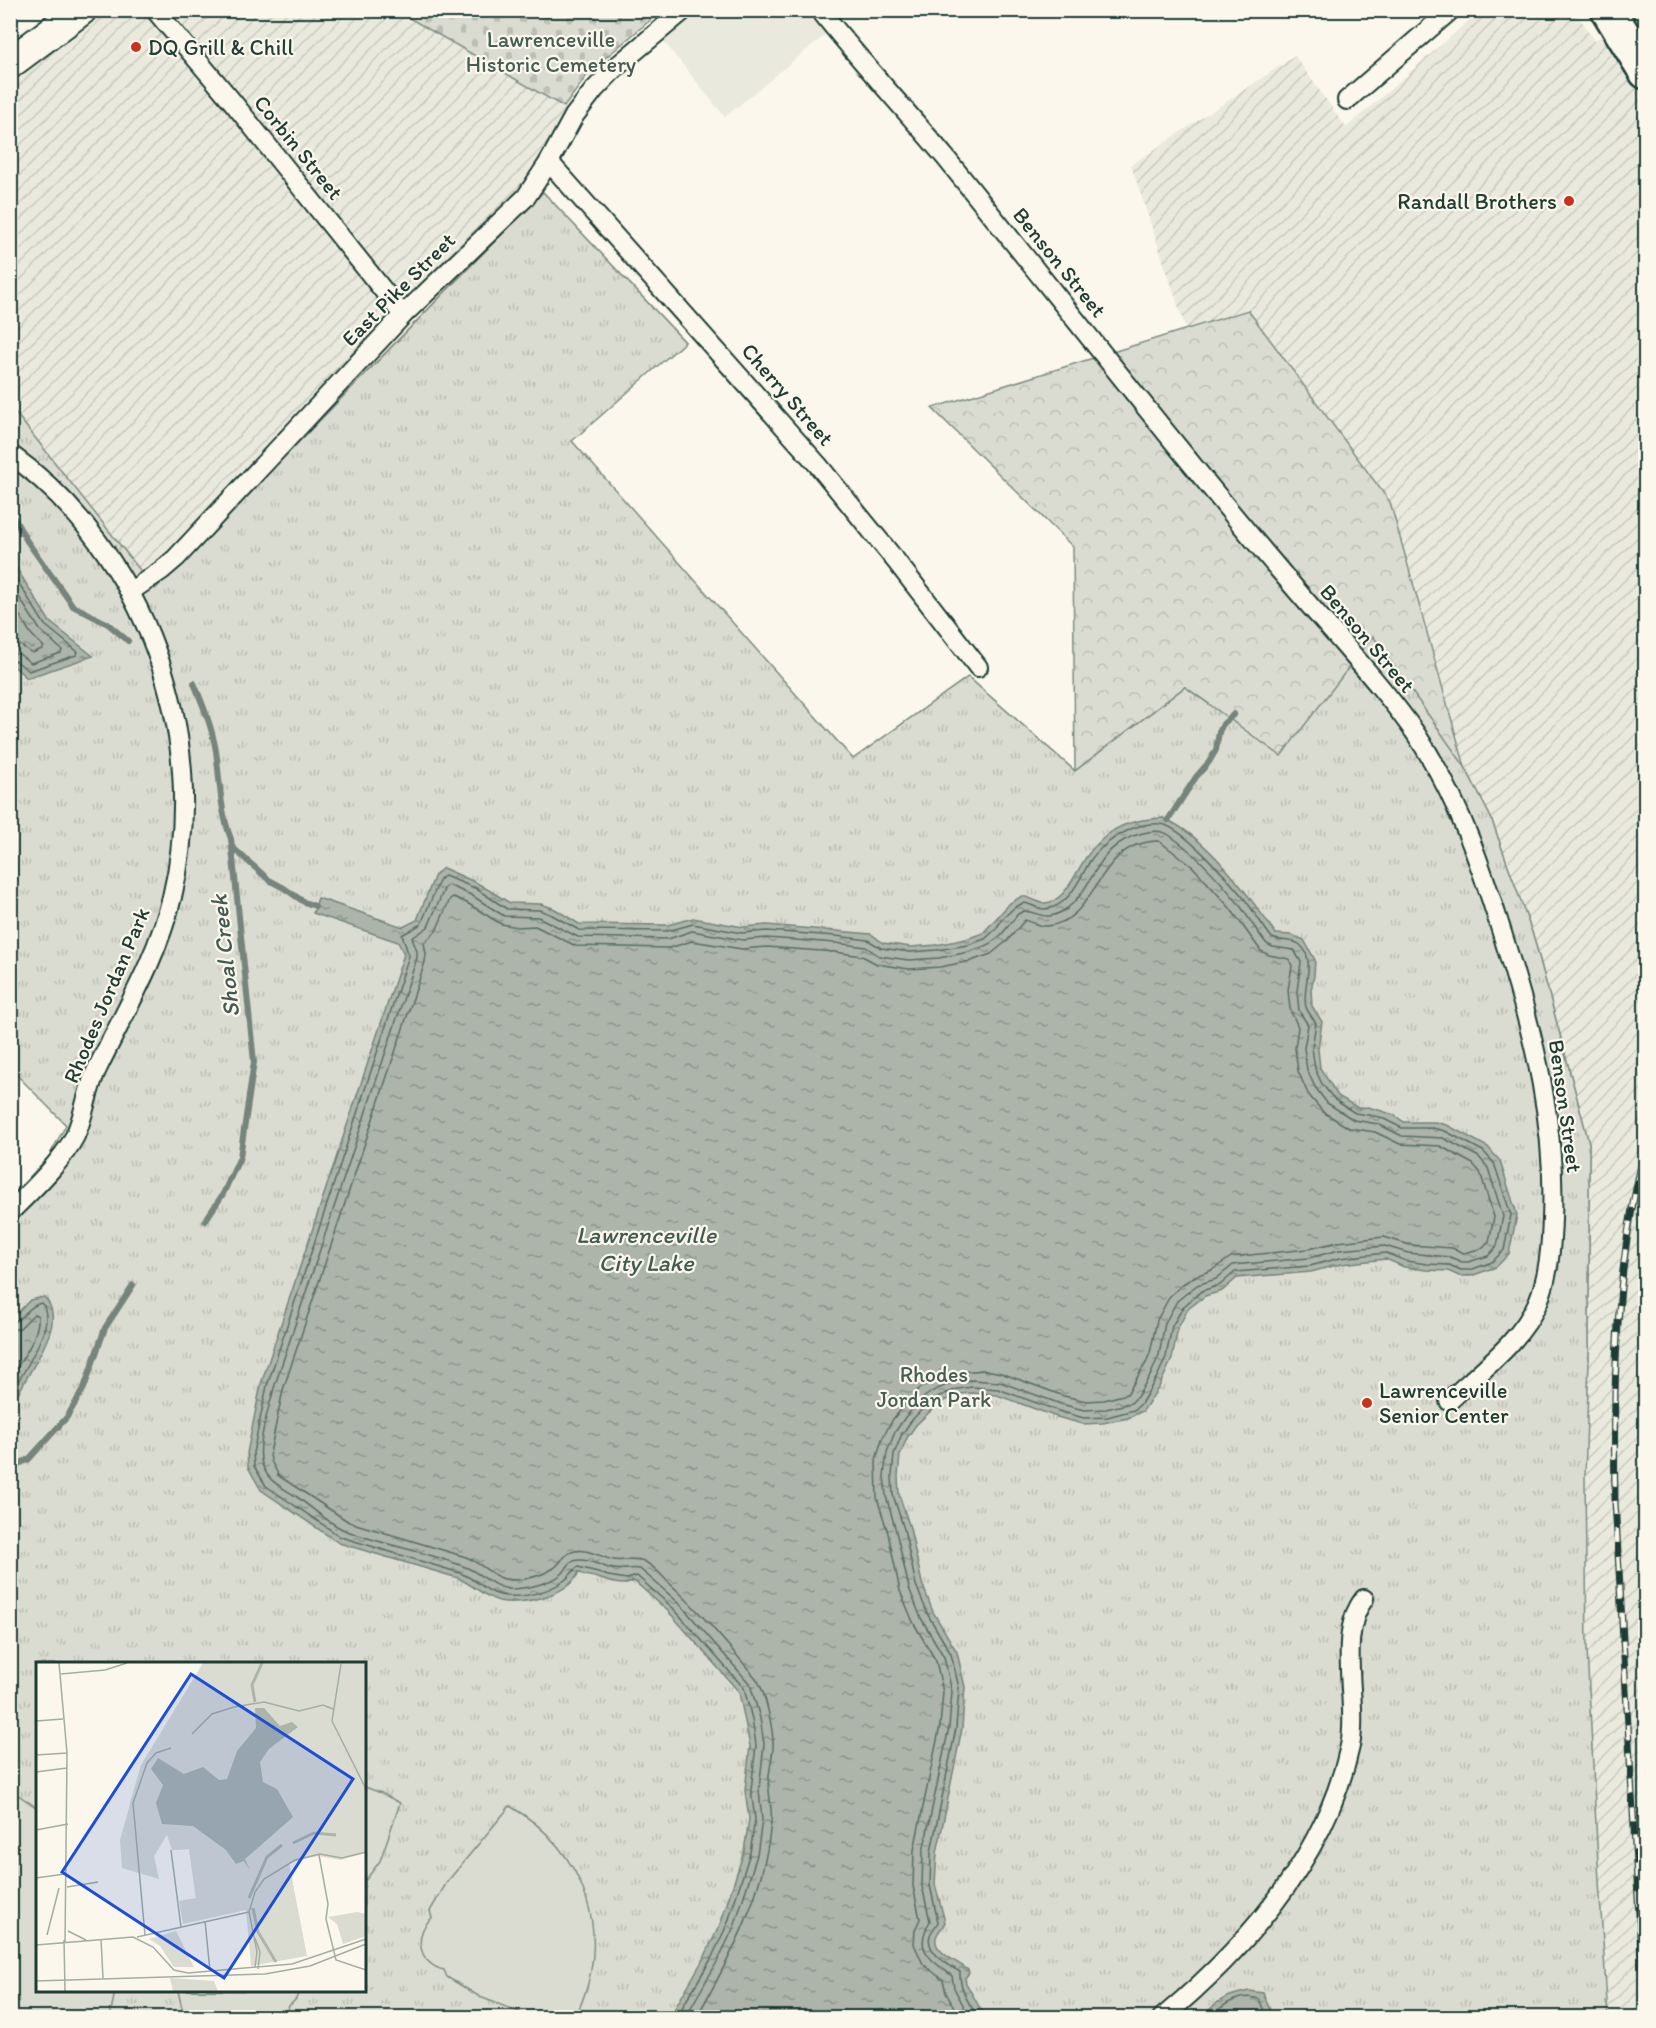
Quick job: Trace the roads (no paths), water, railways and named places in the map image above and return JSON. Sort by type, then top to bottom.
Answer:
[{"type":"highway","points":[[1609,11],[1646,72]]},
{"type":"main road","points":[[10,63],[81,10]]},
{"type":"street","name":"Corbin Street","points":[[155,10],[231,100],[403,315]]},
{"type":"street","name":"East Pike Street","points":[[131,591],[176,558],[403,315],[526,197],[549,162],[574,116],[594,90],[616,67],[684,10]]},
{"type":"street","name":"Benson Street","points":[[820,10],[860,60],[942,154],[1284,577],[1372,677],[1416,735],[1466,827],[1482,867],[1531,1030],[1544,1089],[1552,1155],[1553,1185],[1551,1246],[1539,1299],[1520,1331],[1449,1401]]},
{"type":"street","points":[[1347,100],[1451,10]]},
{"type":"street","name":"Cherry Street","points":[[549,162],[818,465],[978,667]]},
{"type":"street","name":"Rhodes Jordan Park","points":[[10,454],[36,474],[84,523],[131,591],[164,674],[175,720],[181,763],[183,806],[181,838],[172,896],[158,945],[96,1070],[86,1107],[74,1137],[43,1178],[10,1212]]},
{"type":"street","points":[[1162,2018],[1212,1972],[1250,1932],[1307,1857],[1317,1838],[1341,1776],[1350,1745],[1353,1716],[1351,1635],[1353,1618],[1364,1599]]},
{"type":"water","points":[[10,558],[50,622],[93,656],[27,678],[11,664]]},
{"type":"water","name":"Lawrenceville City Lake","points":[[1163,818],[1195,838],[1226,868],[1276,934],[1292,935],[1304,940],[1315,960],[1311,990],[1312,1006],[1322,1022],[1318,1049],[1320,1068],[1338,1096],[1358,1108],[1368,1107],[1382,1111],[1404,1122],[1434,1122],[1447,1125],[1488,1147],[1500,1161],[1517,1215],[1509,1254],[1496,1267],[1471,1276],[1459,1276],[1448,1271],[1404,1267],[1386,1259],[1341,1264],[1311,1272],[1237,1278],[1222,1291],[1205,1296],[1188,1309],[1178,1328],[1172,1359],[1159,1387],[1143,1411],[1128,1418],[1083,1424],[997,1395],[972,1393],[960,1394],[939,1403],[916,1425],[907,1438],[900,1455],[898,1476],[899,1494],[910,1528],[922,1583],[933,1612],[957,1652],[965,1687],[962,1728],[937,1853],[935,1884],[945,1922],[936,1941],[937,1946],[946,1956],[968,1970],[966,1983],[981,2010],[993,2017],[670,2017],[705,1956],[721,1922],[744,1851],[749,1819],[745,1790],[750,1746],[739,1692],[669,1612],[634,1581],[625,1584],[616,1583],[579,1572],[566,1587],[544,1597],[520,1602],[499,1601],[488,1597],[458,1578],[339,1543],[261,1490],[248,1467],[247,1453],[261,1384],[404,954],[398,942],[313,913],[318,898],[403,927],[417,920],[435,875],[443,868],[477,883],[510,903],[541,904],[555,909],[579,924],[668,925],[693,918],[743,927],[767,925],[871,934],[883,943],[911,947],[936,945],[983,933],[1010,903],[1022,896],[1042,903],[1051,902],[1070,885],[1089,853],[1110,833],[1132,823]]},
{"type":"water","points":[[44,1297],[50,1306],[51,1329],[41,1353],[19,1392],[11,1398],[11,1320],[30,1300]]},
{"type":"water","points":[[1249,1991],[1263,1993],[1273,2017],[1202,2017],[1223,1999]]},
{"type":"waterway","name":"Shoal Creek","points":[[10,511],[27,541],[73,606],[108,624],[128,641]]},
{"type":"waterway","name":"Shoal Creek","points":[[194,683],[214,742],[222,807],[231,839],[254,1062],[240,1157],[223,1194],[205,1221]]},
{"type":"waterway","points":[[1168,820],[1196,777],[1209,762],[1216,750],[1223,724],[1234,714]]},
{"type":"waterway","points":[[232,847],[269,880],[304,902],[315,906]]},
{"type":"waterway","name":"Shoal Creek","points":[[10,1468],[29,1459],[67,1417],[84,1388],[105,1328],[133,1285]]},
{"type":"railway","points":[[1645,2018],[1614,1456],[1618,1322],[1622,1278],[1628,1234],[1646,1146]]},
{"type":"place","name":"DQ Grill & Chill","points":[[136,47]]},
{"type":"place","name":"Randall Brothers","points":[[1569,201]]},
{"type":"place","name":"Lawrenceville Senior Center","points":[[1367,1403]]},
{"type":"park label","name":"Lawrenceville Historic Cemetery","points":[[551,52]]}]
